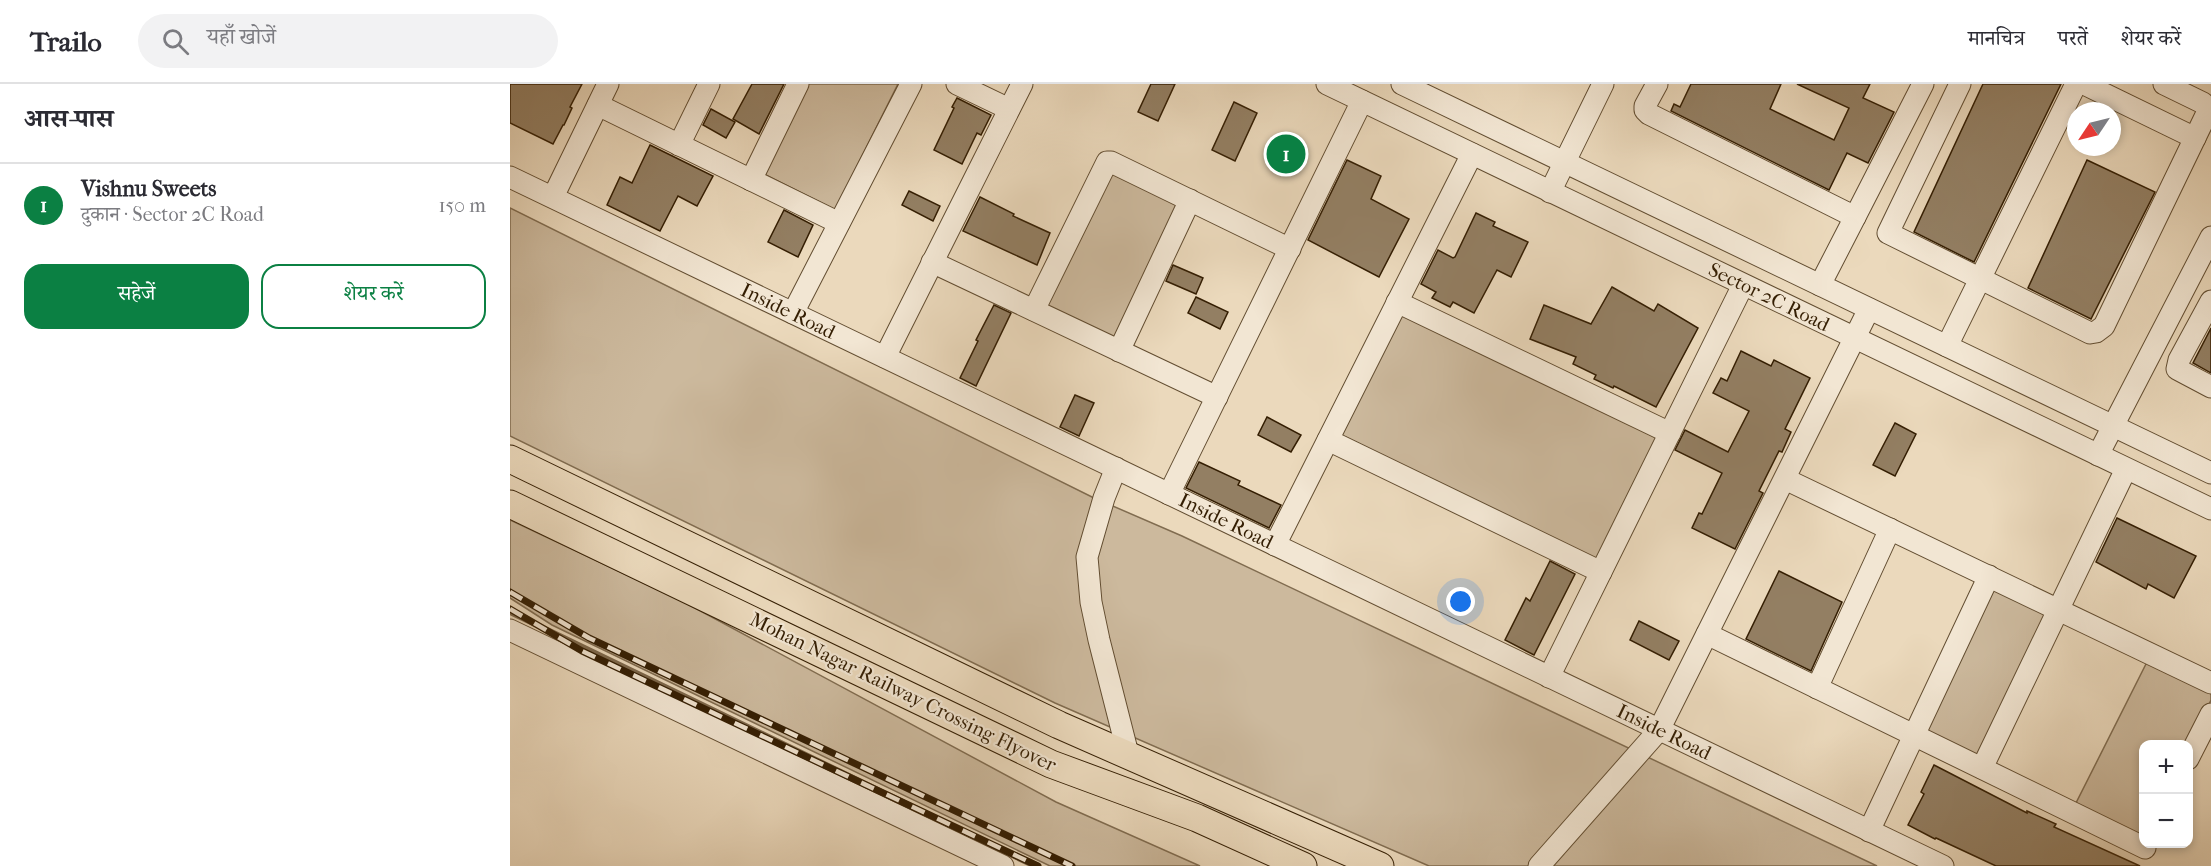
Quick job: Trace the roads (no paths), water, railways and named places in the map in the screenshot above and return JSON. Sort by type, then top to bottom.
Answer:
[{"type":"main road","name":"Mohan Nagar Railway Crossing Flyover","points":[[510,459],[1059,725],[1380,866]]},
{"type":"main road","name":"Mohan Nagar Railway Crossing Flyover","points":[[510,504],[1051,764],[1197,819],[1303,866]]},
{"type":"street","points":[[553,197],[608,84]]},
{"type":"street","points":[[679,145],[709,84]]},
{"type":"street","points":[[750,180],[798,84]]},
{"type":"street","points":[[793,313],[911,84]]},
{"type":"street","points":[[957,84],[1010,109]]},
{"type":"street","points":[[885,357],[1022,84]]},
{"type":"street","name":"Sector 2C Road","points":[[1327,84],[2211,510]]},
{"type":"street","points":[[1550,192],[1603,84]]},
{"type":"street","points":[[1656,84],[1645,106],[1649,114],[1855,217]]},
{"type":"street","points":[[1820,285],[1923,84]]},
{"type":"street","points":[[1960,84],[1888,233],[2090,333],[2104,326],[2207,113],[2207,108],[2203,103],[2164,84]]},
{"type":"street","points":[[1947,346],[2076,84]]},
{"type":"street","points":[[2084,84],[2195,138]]},
{"type":"street","name":"Sector 2C Road","points":[[1413,86],[1565,162],[2211,473]]},
{"type":"street","points":[[1169,494],[1362,101]]},
{"type":"street","points":[[598,105],[839,224]]},
{"type":"street","points":[[1275,545],[1472,154]]},
{"type":"street","points":[[1034,310],[1107,162],[1290,249]]},
{"type":"street","name":"Inside Road","points":[[510,177],[1942,866]]},
{"type":"street","points":[[1119,351],[1190,200]]},
{"type":"street","points":[[2098,455],[2211,237]]},
{"type":"street","points":[[932,262],[1217,397]]},
{"type":"street","points":[[1549,677],[1743,285]]},
{"type":"street","points":[[2211,301],[2177,369],[2211,387]]},
{"type":"street","points":[[1397,302],[1670,433]]},
{"type":"street","points":[[1539,866],[1659,730],[1869,309]]},
{"type":"street","points":[[1328,440],[1601,572]]},
{"type":"street","points":[[1116,468],[1104,498],[1087,557],[1091,602],[1097,631],[1128,754]]},
{"type":"street","points":[[1982,768],[2127,469]]},
{"type":"street","points":[[1785,478],[2211,683]]},
{"type":"street","points":[[1817,688],[1890,529]]},
{"type":"street","points":[[1869,831],[1989,576]]},
{"type":"street","points":[[510,630],[1003,866]]},
{"type":"street","points":[[1707,634],[1982,768],[2142,852]]},
{"type":"street","points":[[2193,749],[2211,714]]},
{"type":"waterway","points":[[510,612],[1035,866]]},
{"type":"railway","points":[[510,592],[589,638],[1072,866]]},
{"type":"railway","points":[[510,609],[582,651],[1038,866]]},
{"type":"place","name":"Vishnu Sweets","points":[[1286,154]]}]
